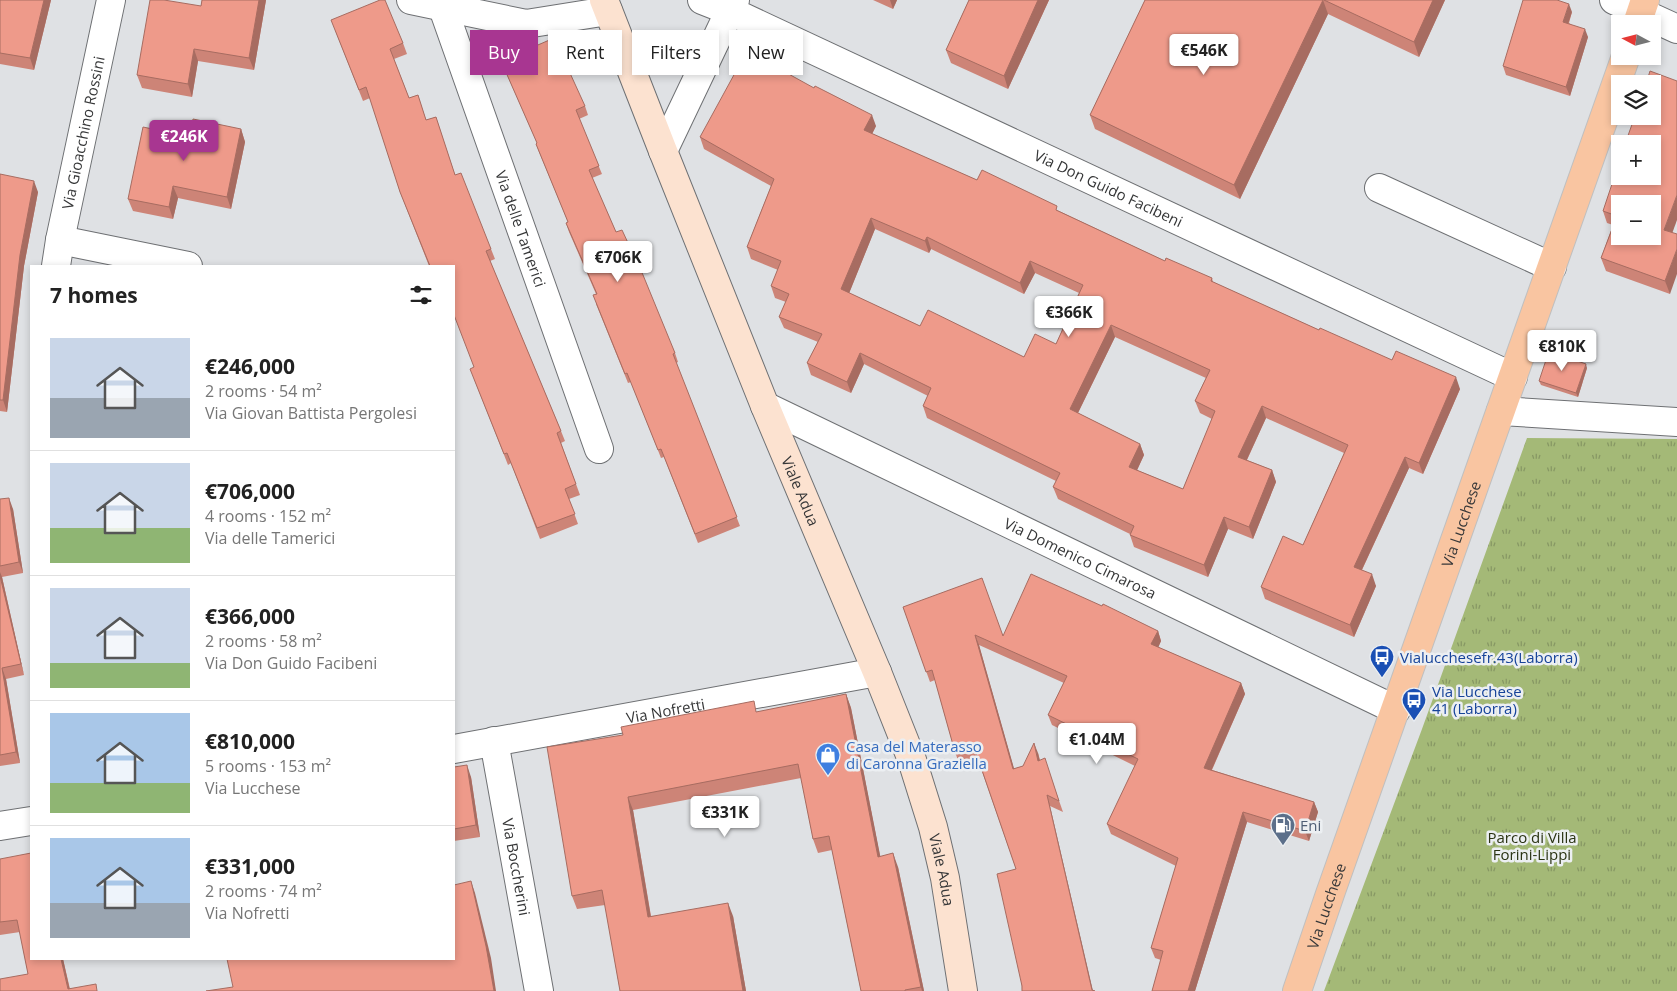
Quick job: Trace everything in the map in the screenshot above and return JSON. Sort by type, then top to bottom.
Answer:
[{"type":"main road","name":"Viale Adua","points":[[606,6],[662,151],[765,406],[912,760],[933,827],[945,878],[963,991]]},
{"type":"main road","name":"Via Lucchese","points":[[1297,991],[1623,65]]},
{"type":"street","name":"Via Gioacchino Rossini","points":[[56,265],[111,0]]},
{"type":"street","points":[[411,0],[526,24],[606,6]]},
{"type":"street","name":"Via Don Guido Facibeni","points":[[702,0],[732,6],[1513,377]]},
{"type":"street","points":[[1614,0],[1677,29]]},
{"type":"street","points":[[662,151],[732,6]]},
{"type":"street","name":"Via delle Tamerici","points":[[443,8],[599,449]]},
{"type":"street","points":[[1379,188],[1552,267]]},
{"type":"street","points":[[60,240],[183,265]]},
{"type":"street","name":"Via Domenico Cimarosa","points":[[765,406],[1396,710]]},
{"type":"street","points":[[1501,411],[1677,422]]},
{"type":"street","name":"Via Nofretti","points":[[455,749],[877,672]]},
{"type":"street","name":"Via Boccherini","points":[[494,741],[538,991]]},
{"type":"street","points":[[0,826],[30,821]]},
{"type":"green space","name":"Parco di Villa Forini-Lippi","points":[[1527,438],[1677,439],[1677,991],[1324,991],[1422,729]]},
{"type":"building","points":[[0,0],[44,0],[30,58],[0,53]]},
{"type":"building","points":[[150,0],[164,0],[201,6],[202,0],[259,0],[249,58],[194,49],[188,84],[137,75]]},
{"type":"building","points":[[380,0],[385,0],[403,43],[390,49],[409,98],[418,95],[426,120],[436,117],[455,175],[461,173],[491,249],[486,251],[561,431],[557,433],[576,484],[565,489],[575,514],[537,528],[507,453],[504,454],[470,369],[474,367],[455,318],[455,265],[430,265],[400,192],[366,87],[359,90],[331,20]]},
{"type":"building","points":[[969,0],[1038,0],[1004,76],[946,50]]},
{"type":"building","points":[[1145,0],[1323,0],[1234,185],[1090,115]]},
{"type":"building","points":[[1324,0],[1433,0],[1414,42]]},
{"type":"building","points":[[1523,0],[1557,0],[1569,4],[1563,22],[1585,29],[1566,87],[1503,66]]},
{"type":"building","points":[[548,41],[548,75],[571,75],[585,106],[576,110],[599,166],[589,170],[616,232],[622,230],[643,275],[675,353],[673,354],[737,517],[695,534],[661,449],[658,450],[627,373],[625,374],[593,295],[597,294],[566,223],[568,222],[537,143],[507,75],[538,75],[538,45]]},
{"type":"building","points":[[1650,71],[1661,75],[1649,75]]},
{"type":"building","points":[[734,75],[790,75],[872,115],[864,130],[977,180],[982,170],[1057,206],[1056,210],[1165,261],[1166,258],[1212,278],[1211,281],[1319,330],[1320,328],[1392,360],[1396,351],[1456,377],[1419,463],[1405,457],[1354,567],[1372,574],[1350,625],[1261,587],[1283,536],[1303,545],[1348,445],[1262,406],[1238,457],[1272,470],[1249,527],[1224,517],[1204,565],[1130,535],[1134,526],[1053,487],[1060,473],[923,406],[931,388],[860,353],[847,382],[807,363],[822,334],[779,317],[789,294],[771,286],[781,261],[747,247],[774,179],[700,137]],"holes":[[[871,218],[925,241],[927,237],[1020,283],[1030,261],[1083,285],[1056,344],[1035,334],[1024,357],[928,310],[920,326],[841,289]],[[1111,325],[1210,370],[1195,401],[1215,411],[1183,489],[1129,467],[1140,444],[1070,409]]]},
{"type":"building","points":[[1661,75],[1677,81],[1677,195],[1664,230],[1677,234],[1677,249],[1665,281],[1601,258],[1611,232],[1611,245],[1661,245],[1661,195],[1611,195],[1611,214],[1603,211],[1612,185],[1661,185],[1661,135],[1628,135],[1632,125],[1661,125]]},
{"type":"building","points":[[193,119],[241,129],[227,197],[173,186],[169,207],[128,199],[143,127],[190,137]]},
{"type":"building","points":[[0,174],[34,181],[20,255],[3,400],[0,400]]},
{"type":"building","points":[[1549,351],[1586,364],[1576,393],[1539,381]]},
{"type":"building","points":[[9,498],[19,562],[0,566],[0,499]]},
{"type":"building","points":[[1031,574],[1102,606],[1103,604],[1158,631],[1151,644],[1241,683],[1204,768],[1314,802],[1305,831],[1243,812],[1188,991],[1152,991],[1163,951],[1151,948],[1178,858],[1107,824],[1138,759],[1048,715],[1067,676],[975,635],[1013,769],[1023,766],[1034,743],[1038,761],[1045,758],[1059,801],[1047,795],[1092,990],[1095,991],[1022,991],[997,874],[1016,869],[974,747],[955,752],[932,670],[926,672],[903,607],[982,578],[1003,636]]},
{"type":"building","points":[[0,576],[21,664],[2,668],[16,752],[0,755]]},
{"type":"building","points":[[846,694],[878,857],[893,853],[921,987],[905,991],[861,991],[829,836],[813,839],[798,764],[628,797],[648,917],[728,903],[743,991],[620,991],[602,890],[572,896],[547,747],[623,735],[621,727],[754,701],[756,712]]},
{"type":"building","points":[[467,765],[476,825],[455,829],[455,767]]},
{"type":"building","points":[[30,853],[30,960],[61,960],[68,989],[96,984],[97,991],[0,991],[0,979],[28,974],[17,920],[0,922],[0,859]]},
{"type":"building","points":[[471,881],[494,991],[206,991],[233,987],[227,960],[455,960],[455,885]]},
{"type":"place","name":"Vialucchesefr.43(Laborra)","points":[[1382,678]]},
{"type":"place","name":"Via Lucchese 41 (Laborra)","points":[[1414,721]]},
{"type":"place","name":"Casa del Materasso di Caronna Graziella","points":[[828,776]]},
{"type":"place","name":"Eni","points":[[1283,846]]}]
